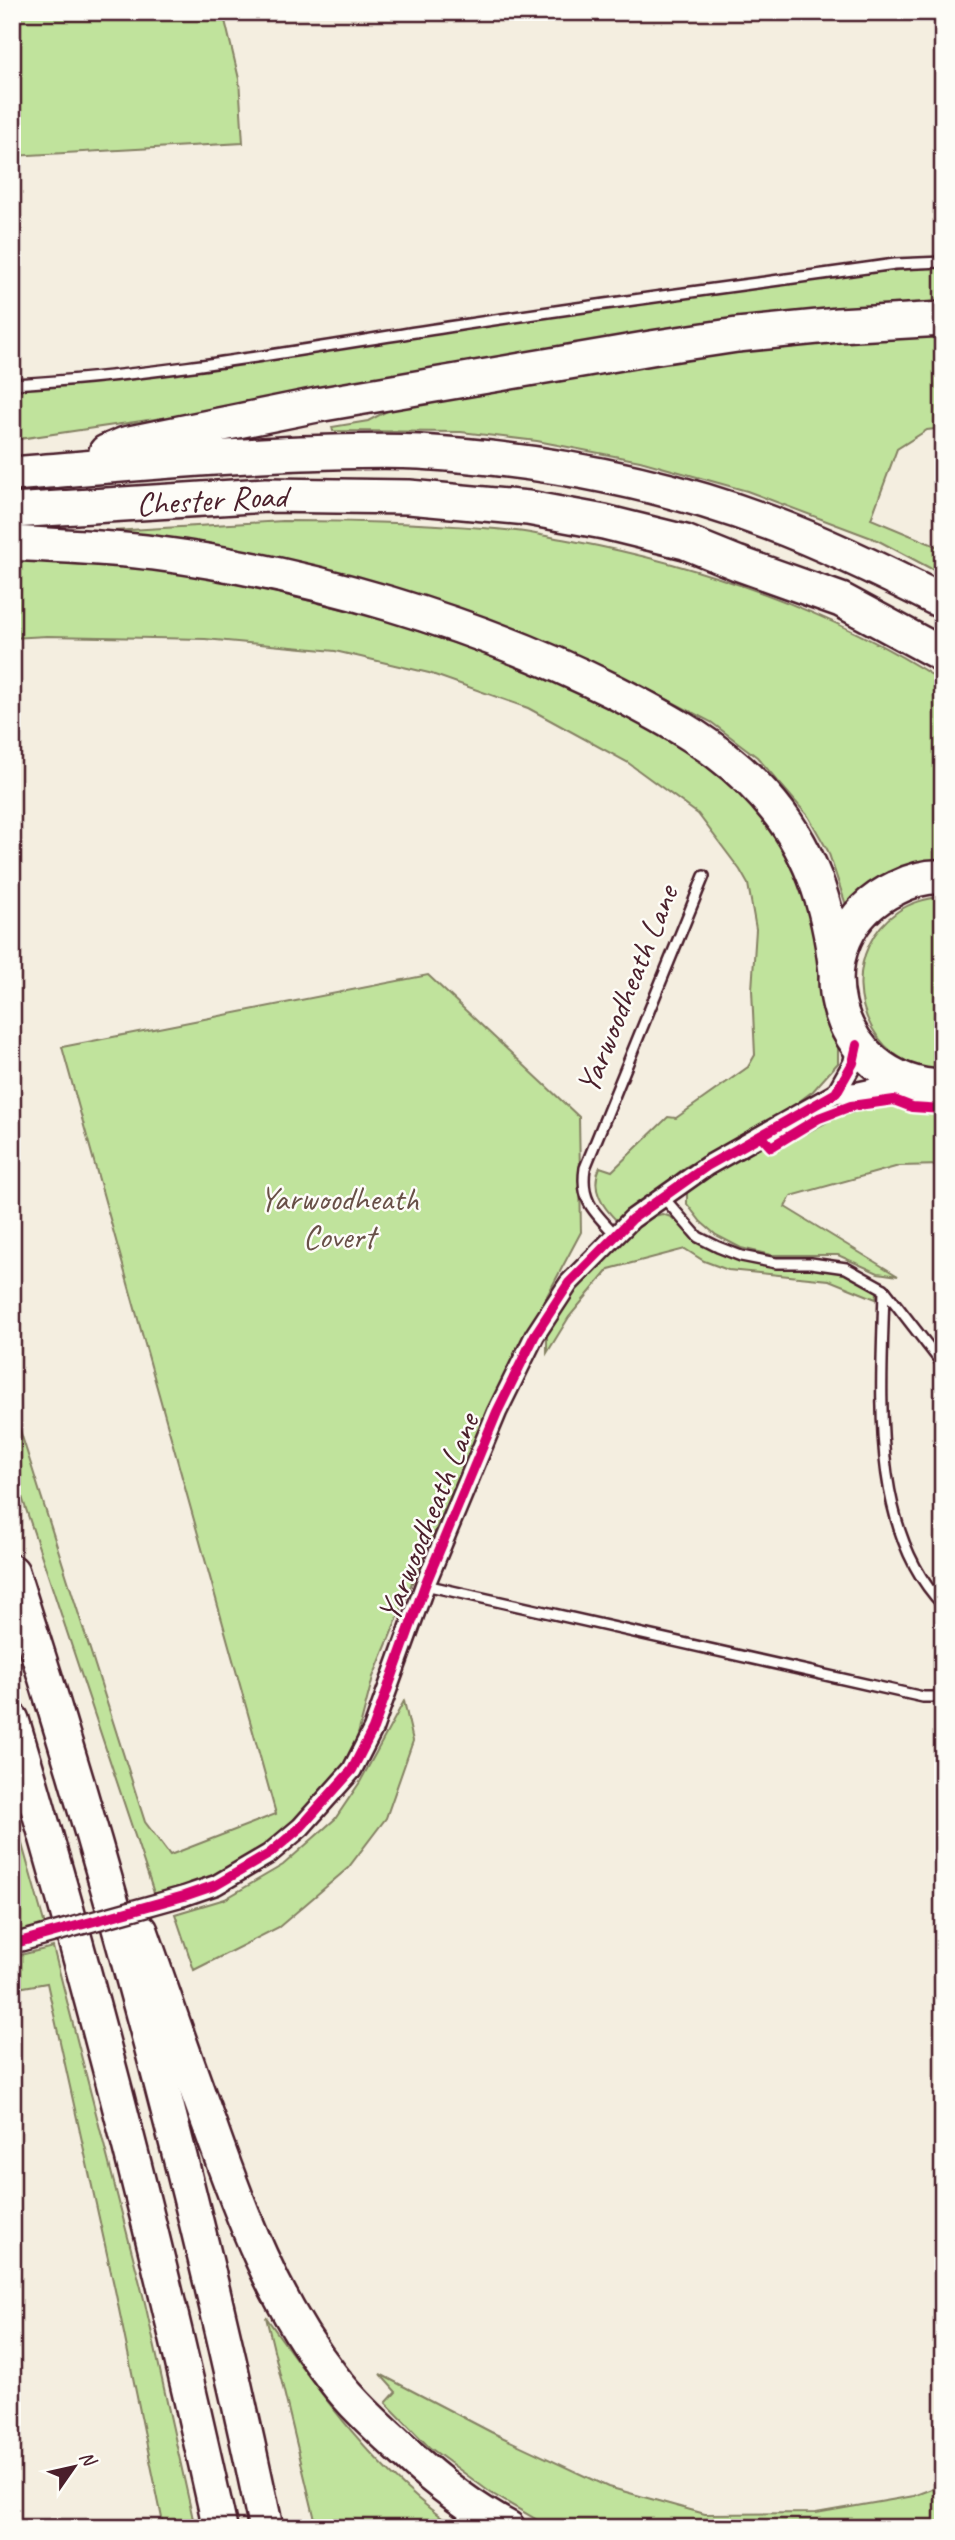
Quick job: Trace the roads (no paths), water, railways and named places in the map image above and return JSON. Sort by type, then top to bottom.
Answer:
[{"type":"highway","points":[[65,470],[125,444],[317,405],[509,371],[737,335],[838,325],[943,319]]},
{"type":"highway","points":[[12,474],[225,456],[337,452],[417,452],[517,461],[604,476],[683,495],[769,522],[858,559],[943,602]]},
{"type":"highway","name":"Chester Road","points":[[12,511],[266,495],[409,497],[528,508],[604,522],[685,542],[841,600],[943,655]]},
{"type":"highway","points":[[12,543],[155,553],[312,583],[456,625],[576,673],[701,739],[764,795],[788,825],[808,860],[832,932],[838,1005],[850,1035],[870,1061],[906,1081],[925,1087],[943,1087]]},
{"type":"highway","points":[[836,972],[843,942],[859,916],[881,895],[909,881],[942,877]]},
{"type":"highway","points":[[12,1573],[54,1703],[144,2020],[239,2408],[265,2528]]},
{"type":"highway","points":[[54,1703],[135,1914],[236,2200],[282,2299],[332,2378],[363,2413],[423,2469],[508,2528]]},
{"type":"highway","points":[[12,1720],[114,2081],[180,2350],[220,2528]]},
{"type":"street","points":[[836,1093],[853,1063],[857,1045]]},
{"type":"street","name":"Yarwoodheath Lane","points":[[16,1943],[216,1885],[269,1853],[301,1828],[352,1770],[373,1729],[425,1585],[497,1412],[536,1335],[569,1283],[632,1219],[707,1166],[836,1093],[856,1093],[906,1081]]},
{"type":"lane","points":[[12,384],[70,381],[302,352],[449,327],[895,264],[943,262]]},
{"type":"lane","name":"Yarwoodheath Lane","points":[[616,1235],[593,1211],[587,1200],[583,1185],[585,1168],[704,876]]},
{"type":"lane","points":[[663,1197],[698,1237],[718,1247],[741,1256],[776,1263],[811,1263],[846,1268],[884,1289],[943,1365]]},
{"type":"lane","points":[[884,1289],[883,1430],[887,1483],[898,1531],[920,1573],[943,1605]]},
{"type":"lane","points":[[425,1585],[923,1697],[943,1697]]},
{"type":"park label","name":"Yarwoodheath Covert","points":[[339,1217]]}]
